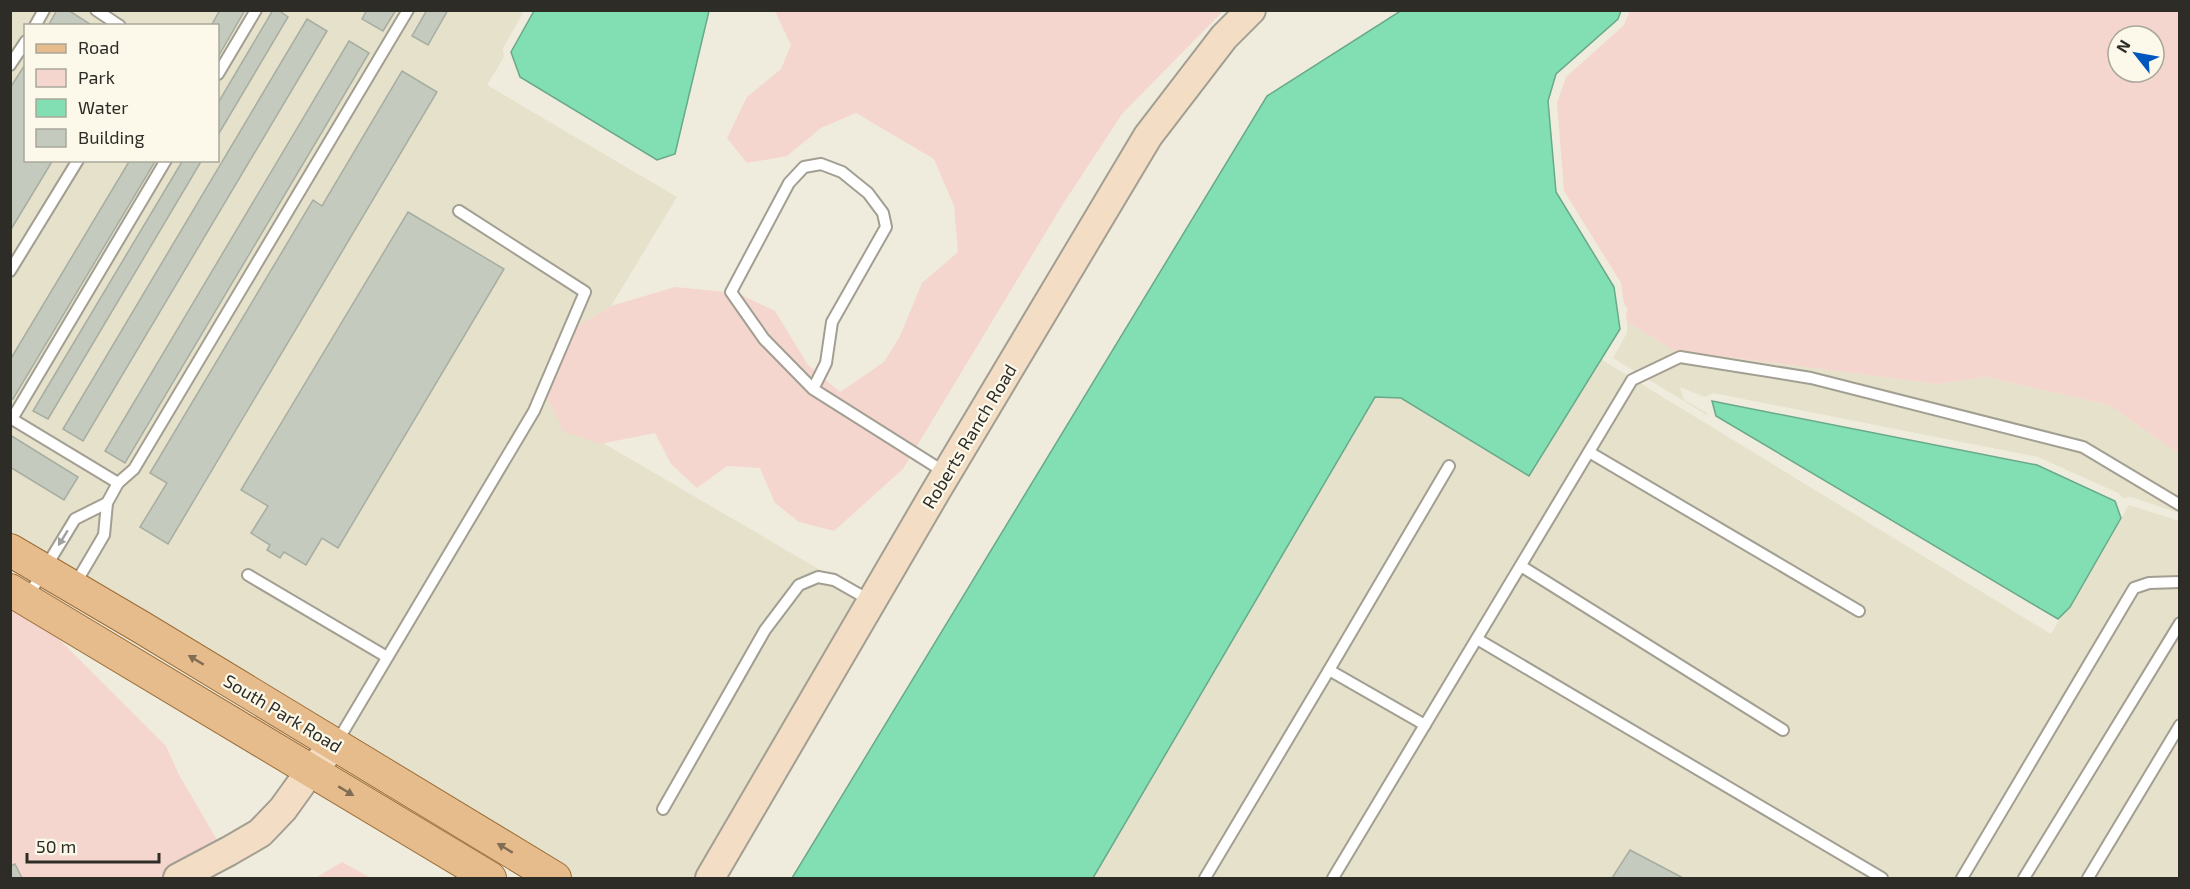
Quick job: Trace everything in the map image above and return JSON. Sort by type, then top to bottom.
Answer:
[{"type":"main road","name":"South Park Road","points":[[10,550],[25,584],[84,633],[325,756],[555,879]]},
{"type":"main road","name":"South Park Road","points":[[25,584],[73,588],[325,756],[441,849],[490,879]]},
{"type":"main road","points":[[441,849],[471,853],[513,879]]},
{"type":"street","name":"Roberts Ranch Road","points":[[710,879],[947,473],[1148,136],[1224,37],[1251,10]]},
{"type":"street","points":[[178,878],[260,833],[283,809],[325,756]]},
{"type":"lane","points":[[36,24],[44,10]]},
{"type":"lane","points":[[96,10],[117,24]]},
{"type":"lane","points":[[219,72],[256,10]]},
{"type":"lane","points":[[73,588],[104,535],[107,503],[118,483],[134,469],[408,10]]},
{"type":"lane","points":[[10,65],[24,44]]},
{"type":"lane","points":[[10,271],[77,162]]},
{"type":"lane","points":[[118,483],[11,419],[165,162]]},
{"type":"lane","points":[[813,388],[826,363],[832,322],[886,227],[883,213],[868,193],[842,172],[821,164],[804,167],[789,183],[731,292],[764,339],[813,388],[947,473]]},
{"type":"lane","points":[[325,756],[534,411],[585,292],[459,211]]},
{"type":"lane","points":[[1333,879],[1632,380],[1680,357],[1811,378],[2083,447],[2180,505]]},
{"type":"lane","points":[[1589,452],[1859,611]]},
{"type":"lane","points":[[1205,879],[1449,466]]},
{"type":"lane","points":[[25,584],[75,519],[107,503]]},
{"type":"lane","points":[[1521,566],[1783,730]]},
{"type":"lane","points":[[248,575],[387,657]]},
{"type":"lane","points":[[663,809],[765,630],[799,585],[818,576],[834,580],[872,601]]},
{"type":"lane","points":[[1962,879],[2134,588],[2149,583],[2180,582]]},
{"type":"lane","points":[[2024,879],[2180,623]]},
{"type":"lane","points":[[1477,639],[1882,879]]},
{"type":"lane","points":[[1329,670],[1425,725]]},
{"type":"lane","points":[[2088,879],[2180,725]]},
{"type":"shaded area","points":[[10,11],[524,11],[503,48],[504,57],[487,85],[677,197],[611,306],[556,339],[540,382],[564,431],[603,443],[863,595],[699,878],[573,878],[11,540]]},
{"type":"shaded area","points":[[1627,322],[1674,350],[1938,384],[1986,377],[2109,405],[2179,454],[2179,513],[2131,497],[2123,498],[2118,493],[2038,457],[1713,393],[1705,397],[1680,387],[1684,400],[1707,415],[1613,358],[1627,333]]},
{"type":"shaded area","points":[[1602,360],[2051,634],[2129,505],[2179,521],[2179,878],[1081,878],[1375,397],[1401,398],[1529,476]]},
{"type":"green space","points":[[775,11],[1223,11],[1122,114],[1063,204],[903,469],[834,531],[799,522],[775,503],[760,468],[727,466],[697,488],[671,464],[655,433],[600,444],[563,431],[540,382],[556,339],[611,306],[675,287],[737,293],[775,311],[808,365],[840,392],[884,362],[900,336],[922,283],[958,252],[954,206],[934,159],[856,113],[821,128],[787,156],[747,163],[727,138],[747,97],[781,69],[791,45]]},
{"type":"green space","points":[[1630,11],[2179,11],[2179,454],[2109,405],[1986,377],[1938,384],[1673,350],[1627,322],[1628,310],[1624,304],[1621,283],[1564,191],[1557,103],[1566,77],[1624,25]]},
{"type":"green space","points":[[10,600],[36,616],[166,746],[178,773],[220,845],[165,874],[167,878],[11,878]]},
{"type":"green space","points":[[342,862],[371,878],[315,878]]},
{"type":"water","points":[[1402,10],[1621,11],[1618,19],[1556,74],[1548,101],[1556,192],[1614,287],[1620,329],[1529,476],[1401,398],[1375,397],[1093,878],[792,878],[1267,96]]},
{"type":"water","points":[[534,11],[709,11],[675,154],[657,160],[520,77],[511,52]]},
{"type":"water","points":[[1712,401],[2037,465],[2115,501],[2121,518],[2070,607],[2058,619],[1716,416]]},
{"type":"building","points":[[57,10],[68,10],[90,24],[49,24]]},
{"type":"building","points":[[220,10],[245,10],[219,55],[219,24],[212,24]]},
{"type":"building","points":[[273,10],[278,10],[288,17],[219,133],[219,101]]},
{"type":"building","points":[[367,10],[396,10],[383,31],[362,19]]},
{"type":"building","points":[[427,10],[448,10],[428,45],[412,36]]},
{"type":"building","points":[[307,19],[327,31],[83,441],[63,429]]},
{"type":"building","points":[[349,41],[369,53],[125,463],[105,451]]},
{"type":"building","points":[[24,66],[24,162],[52,162],[10,231],[10,88]]},
{"type":"building","points":[[402,71],[437,92],[168,544],[140,527],[167,483],[150,473],[313,200],[322,206]]},
{"type":"building","points":[[129,162],[155,162],[13,399],[10,397],[10,360]]},
{"type":"building","points":[[182,162],[201,162],[48,419],[33,411]]},
{"type":"building","points":[[408,212],[504,269],[338,548],[322,538],[306,565],[284,552],[280,558],[267,550],[270,545],[251,533],[268,506],[241,490]]},
{"type":"building","points":[[10,435],[78,477],[64,500],[10,467]]},
{"type":"building","points":[[1630,850],[1683,878],[1612,878]]},
{"type":"building","points":[[15,864],[22,878],[10,878],[10,866]]}]
